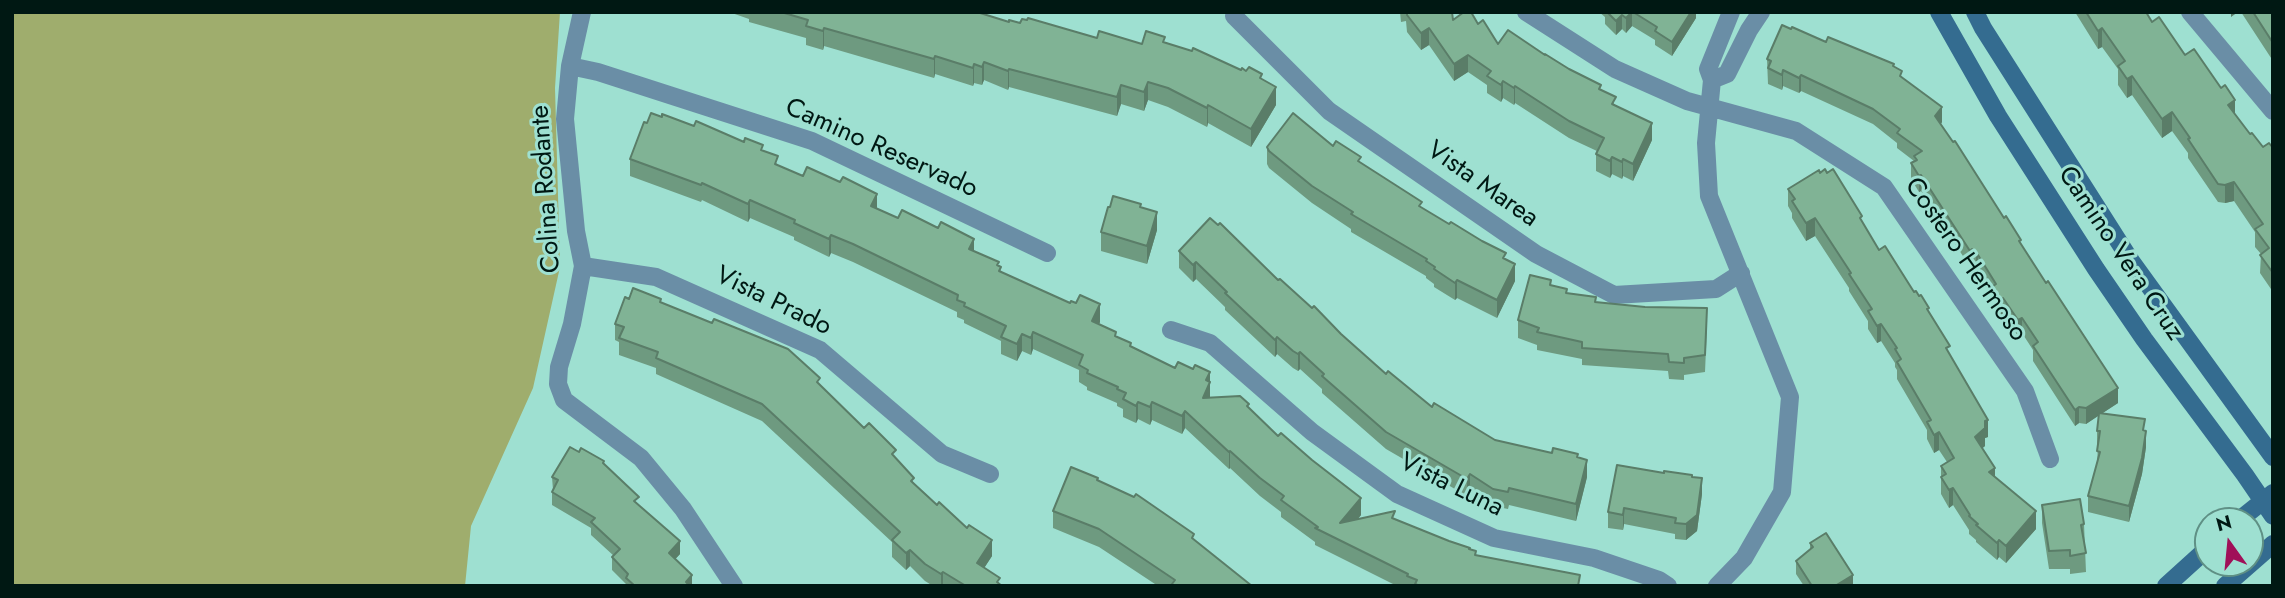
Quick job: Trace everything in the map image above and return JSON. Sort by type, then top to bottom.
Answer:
[{"type":"main road","name":"Camino Vera Cruz","points":[[1939,12],[1998,116],[2096,269],[2144,339],[2245,475],[2267,497],[2273,516]]},
{"type":"main road","name":"Camino Vera Cruz","points":[[1975,12],[1983,29],[2131,261],[2273,457]]},
{"type":"main road","points":[[2225,586],[2273,544]]},
{"type":"main road","points":[[2166,586],[2194,561]]},
{"type":"street","name":"Colina Rodante","points":[[582,12],[570,66],[565,118],[576,231],[583,266],[572,324],[559,368],[558,384],[564,400],[641,457],[683,509],[734,586]]},
{"type":"street","name":"Costero Hermoso","points":[[1526,12],[1615,69],[1687,101],[1796,131],[1884,187],[2025,391],[2050,459]]},
{"type":"street","points":[[1717,586],[1745,558],[1782,492],[1790,397],[1709,197],[1706,143],[1712,80],[1708,69],[1731,12]]},
{"type":"street","points":[[1712,80],[1727,74],[1761,12]]},
{"type":"street","points":[[2190,12],[2273,111]]},
{"type":"street","name":"Vista Marea","points":[[1234,16],[1329,111],[1536,254],[1614,295],[1716,289],[1741,273]]},
{"type":"street","name":"Camino Reservado","points":[[570,66],[598,72],[812,141],[1047,253]]},
{"type":"street","name":"Vista Prado","points":[[583,266],[656,277],[820,350],[942,454],[990,474]]},
{"type":"street","name":"Vista Luna","points":[[1171,330],[1210,343],[1312,432],[1397,494],[1494,538],[1594,558],[1659,580],[1668,586]]},
{"type":"green space","points":[[12,12],[560,12],[555,88],[560,267],[533,388],[471,526],[465,586],[12,586]]},
{"type":"building","points":[[781,12],[977,12],[1009,22],[1020,23],[1022,19],[1028,18],[1097,38],[1099,31],[1142,44],[1146,31],[1165,37],[1163,42],[1192,51],[1193,48],[1241,70],[1242,68],[1246,71],[1249,67],[1262,74],[1260,78],[1276,87],[1251,129],[1208,105],[1207,108],[1168,88],[1148,82],[1144,92],[1121,85],[1117,97],[1009,69],[1008,71],[984,62],[982,67],[974,64],[973,68],[824,28],[823,31],[806,26],[808,20]]},
{"type":"building","points":[[1407,12],[1452,12],[1453,20],[1464,12],[1471,12],[1478,24],[1483,20],[1498,44],[1508,30],[1545,55],[1601,85],[1599,89],[1616,97],[1612,104],[1652,123],[1633,164],[1612,157],[1610,161],[1596,154],[1604,138],[1569,121],[1515,86],[1514,88],[1503,81],[1501,85],[1487,76],[1491,71],[1468,55],[1454,64],[1429,28],[1421,33]]},
{"type":"building","points":[[1607,12],[1632,12],[1626,18],[1622,15],[1616,21]]},
{"type":"building","points":[[1633,12],[1691,12],[1672,42],[1655,31],[1657,27]]},
{"type":"building","points":[[2086,12],[2146,12],[2152,22],[2159,17],[2185,55],[2194,49],[2221,88],[2225,85],[2235,100],[2228,105],[2250,134],[2252,133],[2263,147],[2269,143],[2273,148],[2273,273],[2260,255],[2269,248],[2255,229],[2263,224],[2234,182],[2218,184],[2172,112],[2162,119],[2132,76],[2127,79],[2118,66],[2125,61],[2102,28],[2098,31]]},
{"type":"building","points":[[2253,12],[2273,12],[2273,43]]},
{"type":"building","points":[[1782,25],[1826,42],[1828,37],[1894,64],[1893,66],[1902,71],[1900,76],[1942,107],[1935,116],[1953,142],[1955,141],[2004,218],[2006,216],[2046,283],[2048,281],[2118,388],[2086,408],[2079,407],[2075,410],[2033,346],[2038,342],[2022,318],[2018,320],[2003,298],[2001,300],[1992,287],[1996,284],[1978,255],[1976,256],[1972,249],[1970,251],[1911,163],[1917,160],[1914,156],[1922,151],[1897,133],[1900,129],[1873,109],[1801,75],[1799,78],[1783,70],[1782,75],[1768,68],[1771,61],[1767,59]]},
{"type":"building","points":[[651,113],[662,117],[662,114],[694,126],[696,121],[744,142],[745,138],[763,145],[761,150],[778,156],[775,164],[803,176],[807,167],[840,182],[843,177],[877,194],[871,206],[898,218],[902,210],[938,228],[941,222],[974,239],[969,249],[999,262],[999,271],[1070,303],[1076,303],[1080,295],[1100,304],[1092,321],[1116,332],[1115,336],[1131,343],[1130,346],[1175,368],[1178,362],[1193,369],[1195,365],[1210,372],[1206,380],[1210,382],[1203,398],[1240,396],[1278,436],[1281,433],[1361,498],[1340,523],[1395,511],[1392,518],[1470,548],[1476,551],[1475,555],[1580,575],[1578,586],[1415,584],[1417,580],[1407,576],[1408,574],[1315,528],[1318,527],[1281,500],[1284,496],[1229,452],[1185,411],[1182,416],[1152,402],[1150,407],[1138,402],[1136,406],[1123,399],[1126,393],[1087,373],[1088,370],[1079,365],[1083,355],[1033,332],[1031,338],[1022,334],[1017,344],[1001,337],[1006,326],[964,306],[965,303],[957,300],[958,295],[853,244],[831,235],[829,239],[750,200],[748,204],[702,183],[701,185],[630,159],[644,122],[647,123]]},
{"type":"building","points":[[1293,113],[1333,146],[1336,141],[1361,157],[1358,161],[1422,202],[1419,206],[1506,253],[1503,258],[1515,264],[1497,300],[1457,280],[1455,283],[1434,269],[1427,259],[1351,214],[1353,212],[1312,186],[1269,151],[1267,147]]},
{"type":"building","points":[[1825,169],[1827,173],[1833,169],[1879,250],[1885,246],[1914,292],[1921,295],[1950,346],[1946,348],[1988,420],[1985,421],[1985,428],[1975,437],[1995,468],[1989,472],[2036,511],[2006,546],[1999,540],[1997,543],[1976,525],[1978,524],[1969,516],[1953,488],[1949,490],[1941,477],[1946,474],[1941,466],[1954,458],[1939,432],[1934,435],[1927,422],[1931,420],[1897,362],[1901,359],[1895,349],[1897,348],[1881,324],[1877,326],[1868,311],[1872,309],[1815,218],[1806,223],[1792,201],[1795,199],[1788,189]]},
{"type":"building","points":[[1113,196],[1157,212],[1147,246],[1101,232]]},
{"type":"building","points":[[1210,218],[1218,225],[1220,223],[1278,280],[1312,308],[1314,306],[1386,374],[1388,371],[1432,407],[1434,403],[1495,440],[1552,453],[1553,448],[1578,454],[1577,457],[1587,460],[1576,504],[1509,488],[1508,492],[1493,489],[1470,474],[1467,479],[1386,432],[1322,376],[1324,374],[1300,352],[1298,354],[1293,351],[1277,337],[1275,340],[1196,262],[1193,265],[1179,251]]},
{"type":"building","points":[[1530,275],[1551,280],[1550,285],[1567,289],[1566,293],[1596,297],[1595,302],[1645,307],[1707,308],[1705,355],[1684,358],[1684,363],[1669,362],[1668,354],[1582,348],[1582,342],[1537,332],[1539,328],[1518,320]]},
{"type":"building","points":[[633,288],[712,323],[714,319],[788,349],[820,378],[817,382],[864,428],[869,423],[896,450],[892,454],[914,478],[911,481],[967,528],[969,525],[992,540],[977,563],[1000,578],[997,582],[1002,586],[966,586],[925,564],[910,550],[906,553],[892,540],[900,532],[762,404],[656,358],[658,352],[619,338],[624,327],[615,324],[625,297],[629,299]]},
{"type":"building","points":[[2099,413],[2145,419],[2142,458],[2129,506],[2088,496],[2100,452],[2097,451]]},
{"type":"building","points":[[570,447],[579,452],[581,448],[604,461],[603,463],[639,497],[634,501],[680,541],[669,553],[692,575],[686,582],[690,586],[635,586],[626,578],[628,574],[612,557],[620,549],[591,522],[595,518],[552,492],[558,480],[552,477]]},
{"type":"building","points":[[1617,465],[1702,478],[1697,515],[1686,524],[1675,523],[1676,518],[1624,508],[1623,515],[1608,512]]},
{"type":"building","points":[[1071,467],[1134,497],[1136,494],[1194,534],[1192,538],[1252,586],[1175,586],[1172,584],[1175,580],[1099,529],[1053,511]]},
{"type":"building","points":[[2080,499],[2086,553],[2070,556],[2070,550],[2049,551],[2042,505]]},
{"type":"building","points":[[1826,533],[1853,575],[1835,586],[1812,586],[1796,561],[1813,547],[1810,543]]}]
